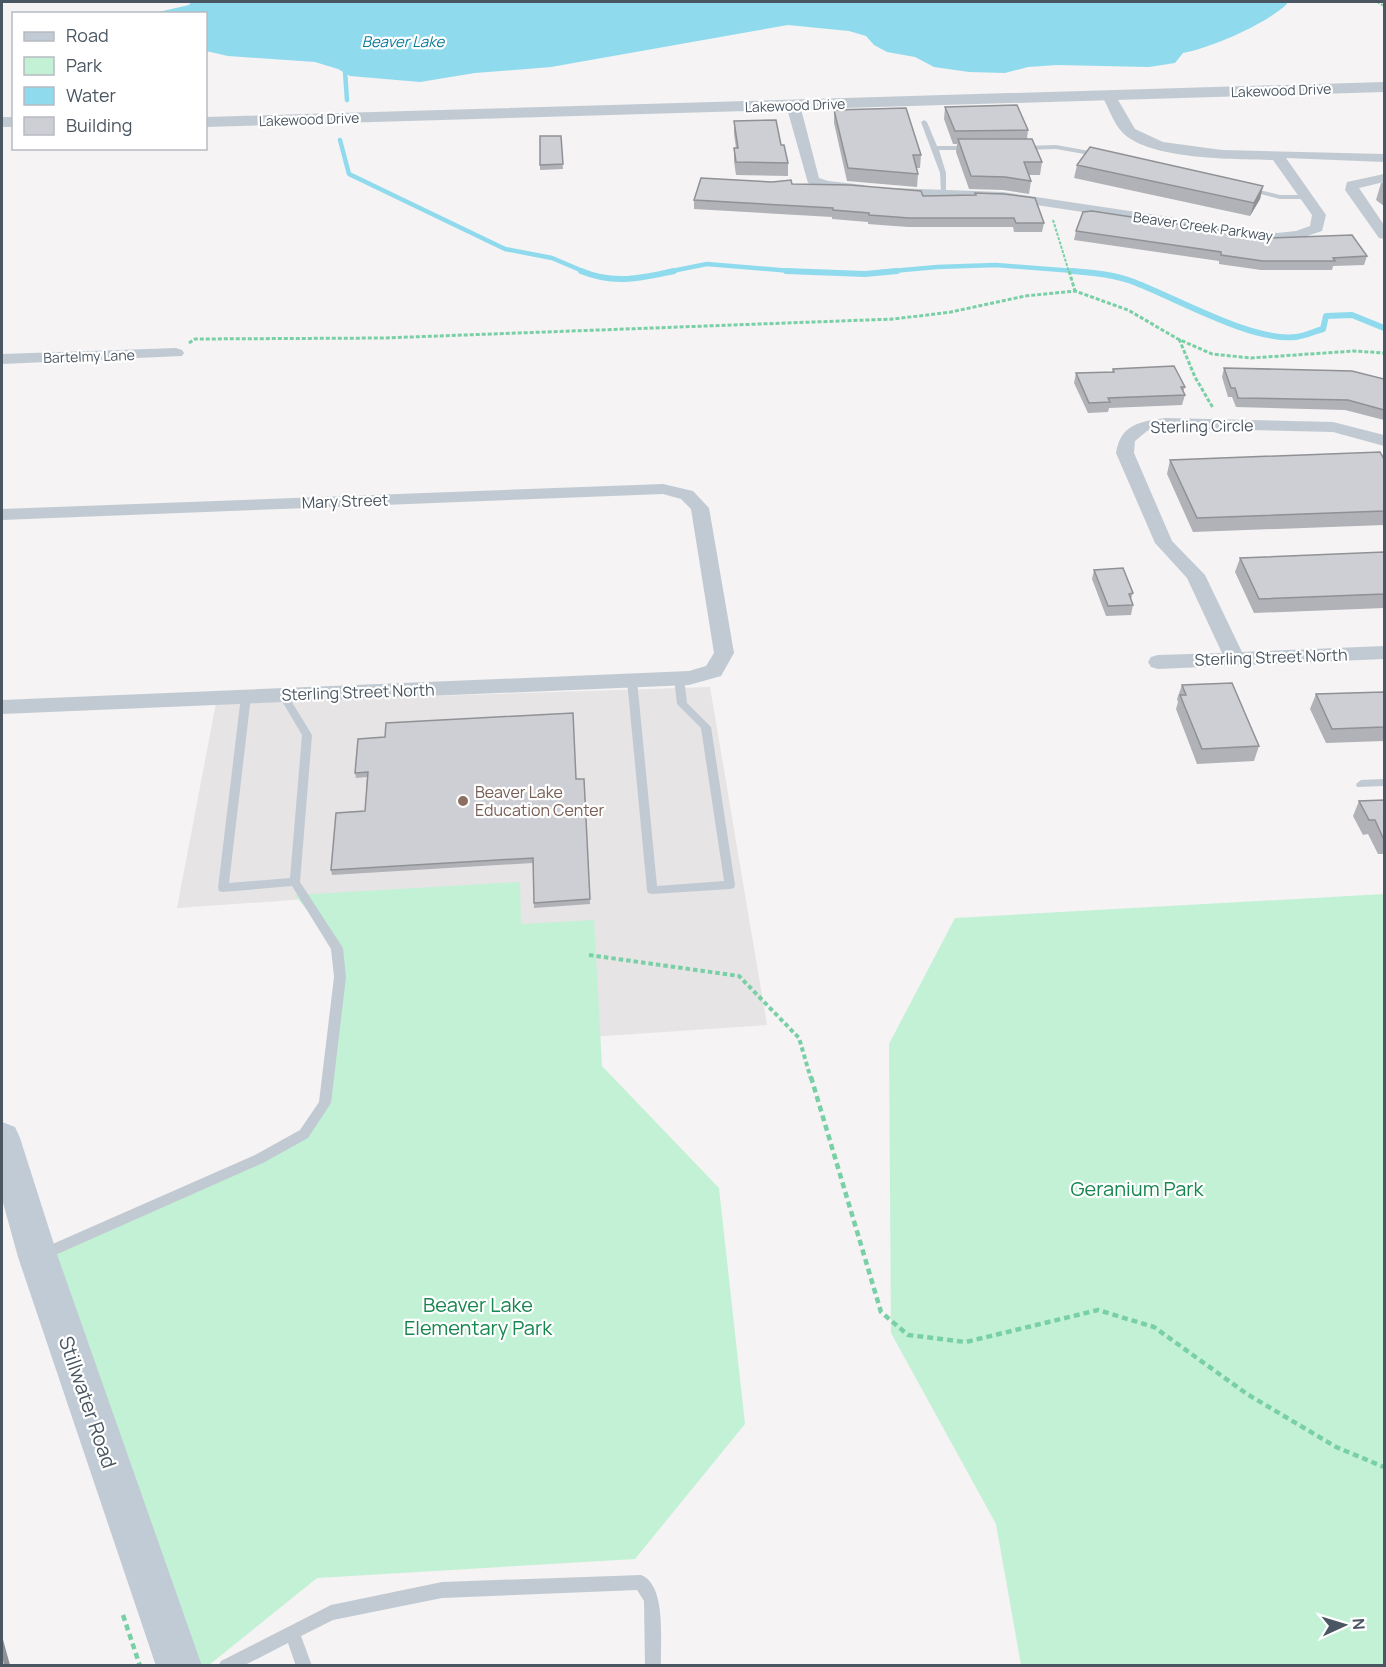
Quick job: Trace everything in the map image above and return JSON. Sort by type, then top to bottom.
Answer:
[{"type":"main road","name":"Stillwater Road","points":[[2,1138],[38,1257],[179,1665]]},
{"type":"street","name":"Lakewood Drive","points":[[207,122],[1384,87]]},
{"type":"street","points":[[1109,96],[1123,123],[1143,140],[1167,147],[1202,152],[1277,156],[1286,154],[1354,155],[1384,158]]},
{"type":"street","points":[[793,105],[813,180]]},
{"type":"street","name":"Beaver Creek Parkway","points":[[797,183],[813,180],[826,185],[896,193],[1003,196],[1277,237],[1298,235],[1317,228],[1319,215],[1277,156]]},
{"type":"street","points":[[1384,178],[1352,185],[1352,190],[1384,235]]},
{"type":"street","name":"Bartelmy Lane","points":[[2,359],[176,353]]},
{"type":"street","name":"Sterling Circle","points":[[1235,659],[1195,575],[1164,543],[1125,453],[1125,446],[1133,433],[1153,424],[1333,427],[1366,434],[1384,441]]},
{"type":"street","name":"Mary Street","points":[[2,514],[663,489],[687,495],[700,508],[724,653],[714,671]]},
{"type":"street","name":"Sterling Street North","points":[[1158,662],[1384,653]]},
{"type":"street","name":"Sterling Street North","points":[[2,706],[679,678],[714,671]]},
{"type":"lane","points":[[924,122],[943,173],[945,193]]},
{"type":"lane","points":[[1016,148],[1056,147],[1110,157]]},
{"type":"lane","points":[[935,148],[981,148]]},
{"type":"lane","points":[[1235,186],[1280,196],[1306,197]]},
{"type":"lane","points":[[632,680],[652,890],[730,885],[706,727],[682,704],[679,678]]},
{"type":"lane","points":[[246,696],[223,888],[295,882]]},
{"type":"lane","points":[[38,1257],[259,1159],[304,1134],[325,1103],[340,977],[337,948],[295,882],[307,735],[284,696]]},
{"type":"lane","points":[[1361,784],[1384,783]]},
{"type":"lane","points":[[226,1665],[331,1613],[442,1590],[641,1582],[652,1599],[653,1665]]},
{"type":"lane","points":[[292,1634],[304,1665]]},
{"type":"path","points":[[1377,2],[1384,6]]},
{"type":"path","points":[[1054,204],[1052,219],[1075,291]]},
{"type":"path","points":[[176,353],[195,339],[384,338],[894,319],[951,312],[1025,296],[1075,291],[1128,309],[1178,339],[1212,354],[1251,358],[1354,351],[1384,353]]},
{"type":"path","points":[[1178,339],[1195,377],[1225,424]]},
{"type":"path","points":[[589,955],[739,976],[799,1038],[881,1312],[908,1335],[966,1342],[1098,1310],[1154,1327],[1247,1394],[1336,1447],[1384,1467]]},
{"type":"shaded area","name":"Beaver Lake Education Center","points":[[710,687],[767,1025],[354,1053],[321,898],[177,908],[216,703]]},
{"type":"green space","name":"Beaver Lake Elementary Park","points":[[520,882],[521,924],[594,920],[602,1066],[719,1188],[745,1424],[635,1559],[317,1578],[209,1665],[179,1665],[38,1257],[304,1134],[325,1103],[337,948],[295,895]]},
{"type":"green space","name":"Geranium Park","points":[[1384,894],[1384,1665],[1021,1665],[996,1524],[891,1333],[889,1044],[955,918]]},
{"type":"water","name":"Beaver Lake","points":[[191,2],[1286,2],[1287,4],[1278,12],[1238,34],[1183,53],[1175,63],[1149,67],[1057,65],[1028,67],[1005,73],[969,72],[934,67],[915,57],[887,52],[874,45],[866,36],[849,31],[788,25],[551,67],[475,73],[420,82],[350,76],[338,69],[315,62],[228,56],[207,51],[207,12],[158,12],[189,5]]},
{"type":"building","points":[[1017,105],[1028,130],[955,131],[945,107]]},
{"type":"building","points":[[906,108],[921,155],[913,155],[918,174],[848,168],[834,110]]},
{"type":"building","points":[[776,120],[781,145],[784,145],[788,163],[736,162],[734,148],[738,148],[734,121]]},
{"type":"building","points":[[540,136],[561,136],[563,164],[540,165]]},
{"type":"building","points":[[958,139],[1032,139],[1042,162],[1024,162],[1031,181],[1005,177],[971,176]]},
{"type":"building","points":[[1090,147],[1263,186],[1254,203],[1077,165]]},
{"type":"building","points":[[701,178],[772,182],[791,180],[792,184],[850,185],[921,191],[923,196],[976,195],[975,193],[1035,198],[1044,223],[1016,223],[1014,218],[909,218],[869,215],[869,213],[833,210],[833,208],[694,200]]},
{"type":"building","points":[[1092,211],[1270,238],[1352,235],[1367,256],[1333,258],[1335,261],[1263,261],[1221,255],[1221,252],[1076,231],[1083,212]]},
{"type":"building","points":[[1174,366],[1185,387],[1181,387],[1185,395],[1108,398],[1110,402],[1089,403],[1076,373],[1114,372],[1113,369]]},
{"type":"building","points":[[1224,368],[1352,371],[1384,379],[1384,410],[1348,400],[1238,398],[1235,388],[1231,388]]},
{"type":"building","points":[[1380,452],[1384,459],[1384,511],[1197,518],[1170,460]]},
{"type":"building","points":[[1384,552],[1384,594],[1259,599],[1240,558]]},
{"type":"building","points":[[1123,568],[1133,593],[1129,594],[1133,605],[1108,606],[1094,570]]},
{"type":"building","points":[[1232,683],[1259,746],[1202,749],[1180,695],[1186,695],[1182,685]]},
{"type":"building","points":[[1384,692],[1384,727],[1332,729],[1316,694]]},
{"type":"building","points":[[573,713],[576,779],[584,779],[590,899],[534,903],[533,858],[331,870],[336,813],[365,811],[368,772],[355,773],[358,739],[385,737],[386,723]]},
{"type":"building","points":[[1384,800],[1384,840],[1375,820],[1369,820],[1359,801]]},
{"type":"waterway","points":[[345,71],[347,100]]},
{"type":"waterway","points":[[340,140],[349,174],[505,249],[552,258],[585,272]]},
{"type":"waterway","points":[[667,272],[707,264],[795,271]]},
{"type":"waterway","points":[[881,272],[996,265],[1087,272]]},
{"type":"waterway","points":[[581,271],[616,279],[639,278],[674,271]]},
{"type":"waterway","points":[[786,271],[795,271]]},
{"type":"waterway","points":[[795,271],[865,274],[897,271]]},
{"type":"waterway","points":[[795,271],[803,272]]},
{"type":"waterway","points":[[1072,271],[1124,279],[1236,326],[1278,337],[1296,337],[1323,329],[1326,316],[1352,315],[1384,328]]},
{"type":"place","name":"Beaver Lake Education Center","points":[[463,801]]}]
